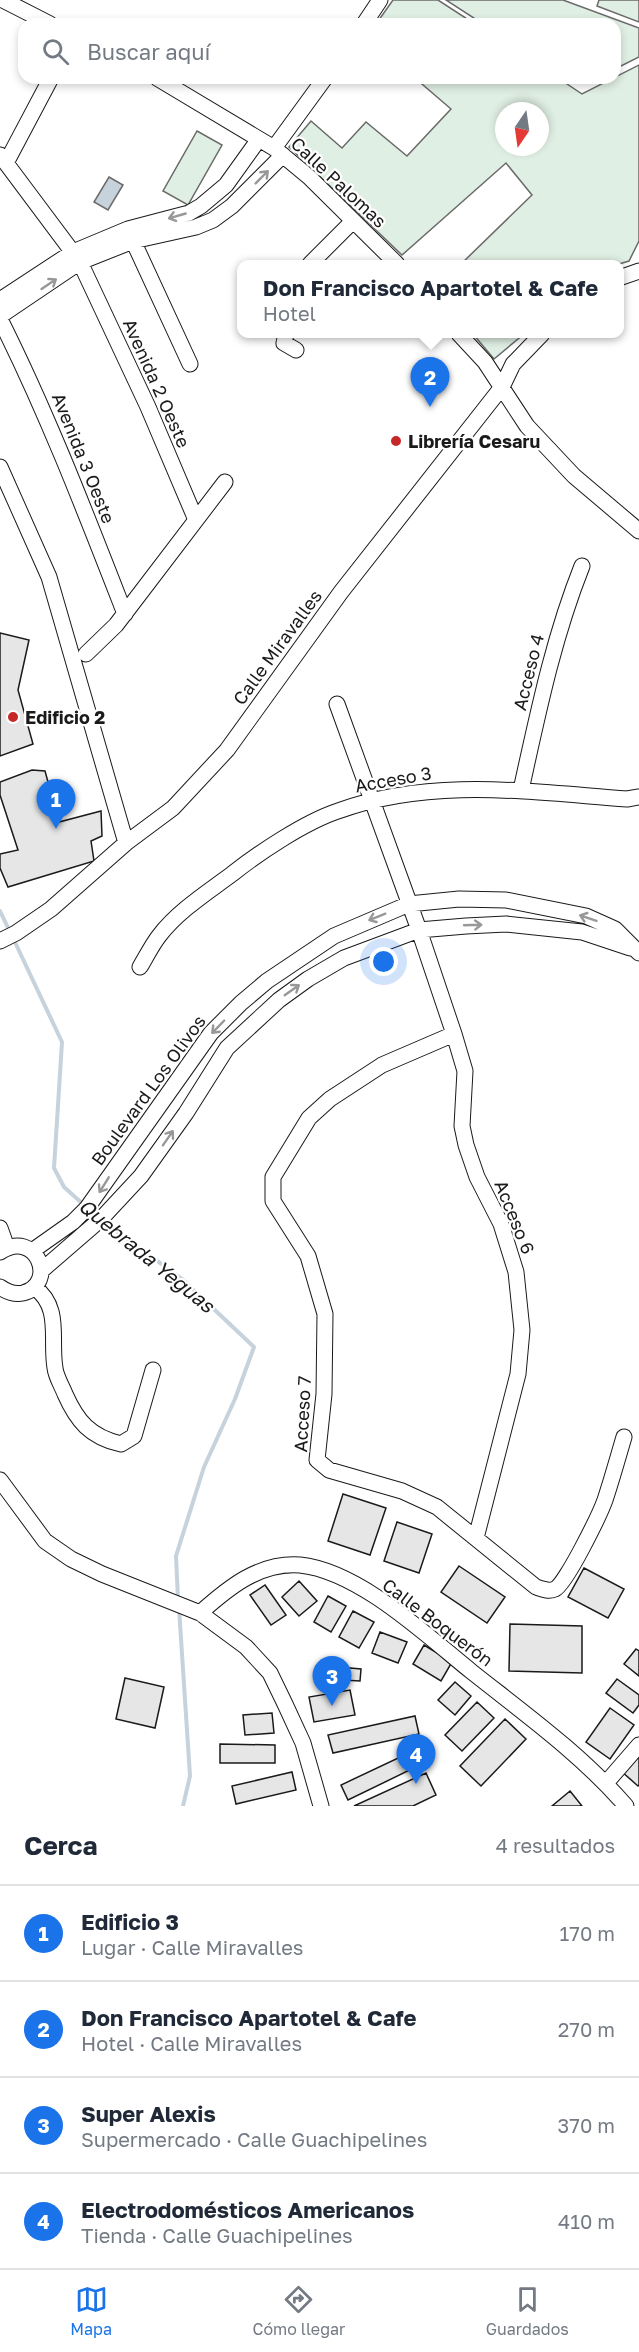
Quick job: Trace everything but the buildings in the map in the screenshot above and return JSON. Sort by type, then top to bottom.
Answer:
[{"type":"street","points":[[3,0],[38,18]]},
{"type":"street","points":[[368,18],[380,0]]},
{"type":"street","points":[[3,159],[47,84]]},
{"type":"street","name":"Calle Palomas","points":[[167,84],[279,152],[309,177],[393,260]]},
{"type":"street","points":[[131,235],[196,227],[213,220],[232,206],[279,152],[321,84]]},
{"type":"street","points":[[0,300],[77,257],[189,213],[201,206],[226,185],[259,139]]},
{"type":"street","name":"Avenida 2 Oeste","points":[[3,159],[77,257],[148,407],[196,520]]},
{"type":"street","points":[[314,260],[353,221]]},
{"type":"street","points":[[131,235],[190,364]]},
{"type":"street","points":[[0,318],[77,257]]},
{"type":"street","points":[[624,276],[639,271]]},
{"type":"street","name":"Avenida 3 Oeste","points":[[0,318],[29,376],[65,459],[125,614]]},
{"type":"street","points":[[285,338],[284,342],[296,350]]},
{"type":"street","points":[[463,338],[485,362],[527,426],[574,476],[639,531]]},
{"type":"street","name":"Calle Miravalles","points":[[7,938],[51,909],[126,843],[173,808],[227,750],[342,592],[502,387],[513,364],[537,338]]},
{"type":"street","points":[[0,467],[49,577],[126,843]]},
{"type":"street","points":[[86,654],[107,636],[125,614],[225,482]]},
{"type":"street","name":"Acceso 4","points":[[521,790],[554,645],[564,610],[582,566]]},
{"type":"street","name":"Acceso 6","points":[[337,704],[454,1034],[465,1071],[462,1126],[469,1157],[501,1224],[516,1272],[522,1320],[518,1374],[476,1538]]},
{"type":"street","name":"Acceso 3","points":[[140,967],[159,935],[179,916],[252,858],[335,812],[400,794],[457,789],[521,790],[627,799],[639,797]]},
{"type":"street","name":"Boulevard Los Olivos","points":[[32,1251],[73,1222],[87,1208],[211,1033],[267,981],[334,936],[414,917],[459,899],[506,900],[585,916],[615,929],[637,952]]},
{"type":"street","name":"Boulevard Los Olivos","points":[[41,1271],[101,1219],[141,1176],[227,1048],[279,1000],[308,979],[414,917],[582,932],[637,952]]},
{"type":"street","name":"Acceso 7","points":[[454,1034],[382,1065],[330,1099],[309,1118],[273,1177],[273,1202],[308,1256],[325,1314],[324,1394],[317,1460],[329,1470],[347,1477],[386,1486],[422,1498],[437,1507],[536,1587],[547,1590],[554,1589],[561,1584],[570,1571],[604,1502],[624,1437]]},
{"type":"street","points":[[194,1058],[210,1076]]},
{"type":"street","points":[[0,1228],[4,1250],[20,1246],[32,1251],[37,1256],[41,1271],[34,1287],[25,1292],[15,1294],[2,1290]]},
{"type":"street","points":[[34,1287],[45,1294],[51,1311],[55,1368],[58,1379],[74,1415],[87,1428],[107,1441],[121,1444],[134,1436],[153,1370]]},
{"type":"street","points":[[0,1480],[45,1541],[70,1559],[194,1611],[246,1647],[270,1673],[303,1743],[321,1806]]},
{"type":"street","name":"Calle Boquerón","points":[[194,1611],[257,1572],[299,1565],[333,1574],[378,1598],[542,1727],[606,1783],[626,1806]]},
{"type":"street","points":[[606,1783],[639,1745]]},
{"type":"green space","points":[[393,0],[438,0],[466,18],[380,18]]},
{"type":"green space","points":[[446,0],[563,0],[612,18],[474,18]]},
{"type":"green space","points":[[599,0],[639,0],[639,22],[597,6]]},
{"type":"green space","points":[[621,21],[639,28],[639,57],[621,66]]},
{"type":"green space","points":[[639,65],[639,241],[629,261],[465,260],[532,195],[506,163],[402,255],[289,147],[311,121],[342,148],[366,122],[407,156],[451,109],[422,84],[567,84],[582,94],[602,84],[621,84],[621,74]]},
{"type":"green space","points":[[197,131],[222,145],[188,205],[163,191]]},
{"type":"green space","points":[[476,338],[519,338],[494,359]]},
{"type":"shaded area","points":[[109,177],[123,185],[108,210],[94,202]]},
{"type":"waterway","name":"Quebrada Yeguas","points":[[0,911],[10,932]]},
{"type":"waterway","name":"Quebrada Yeguas","points":[[13,938],[62,1042],[54,1168],[64,1187],[84,1205]]},
{"type":"waterway","name":"Quebrada Yeguas","points":[[104,1222],[182,1279],[254,1347],[235,1399],[204,1467],[176,1556],[178,1600]]},
{"type":"waterway","name":"Quebrada Yeguas","points":[[179,1608],[190,1776],[183,1806]]},
{"type":"place","name":"Don Francisco Apartotel & Cafe","points":[[430,407]]},
{"type":"place","name":"Librería Cesaru","points":[[396,441]]},
{"type":"place","name":"Edificio 2","points":[[13,717]]},
{"type":"place","name":"Edificio 3","points":[[56,829]]},
{"type":"place","name":"Super Alexis","points":[[332,1706]]},
{"type":"place","name":"Electrodomésticos Americanos","points":[[416,1784]]}]
